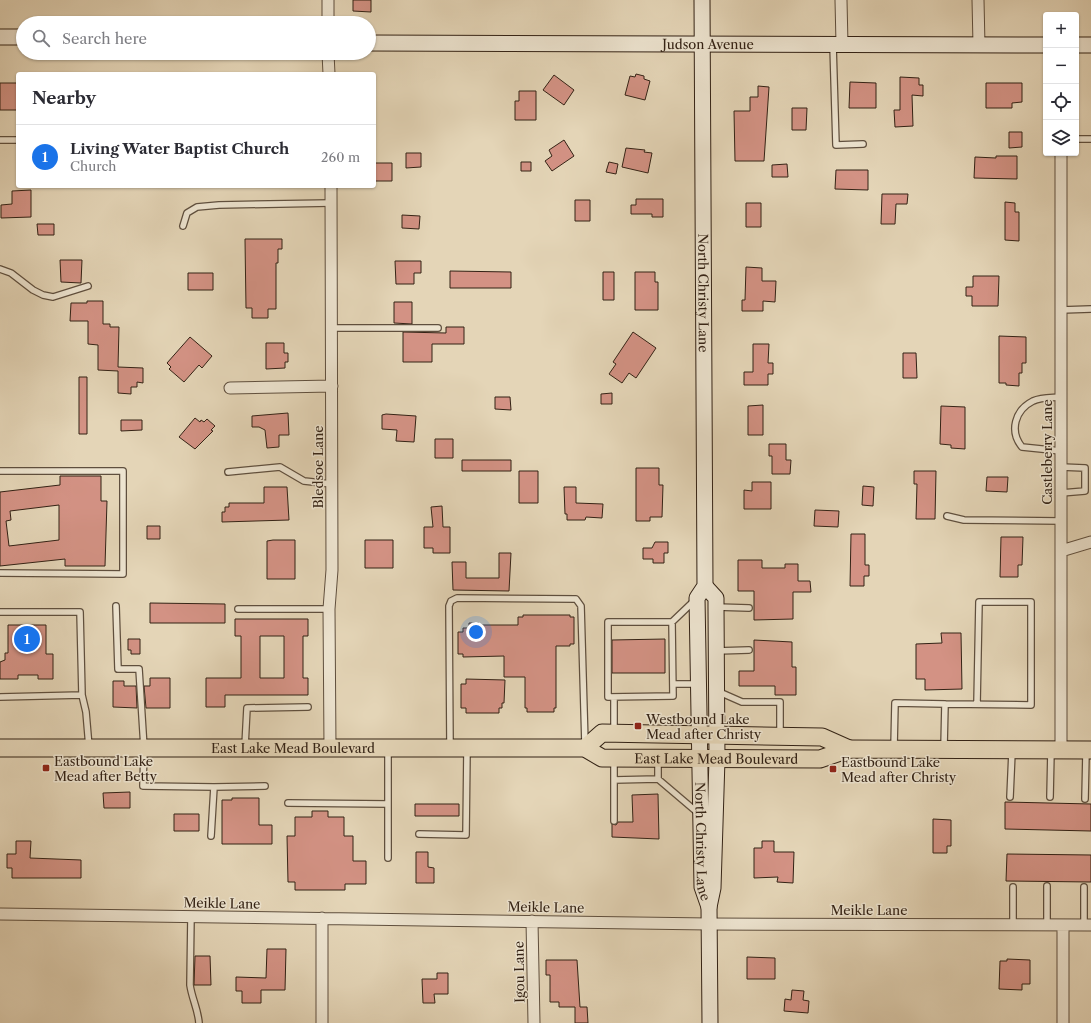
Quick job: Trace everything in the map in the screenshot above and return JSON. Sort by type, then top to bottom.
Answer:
[{"type":"main road","name":"East Lake Mead Boulevard","points":[[585,748],[602,733],[822,737],[848,749]]},
{"type":"main road","name":"East Lake Mead Boulevard","points":[[0,748],[585,748],[602,758],[820,759],[848,749],[1088,750]]},
{"type":"street","points":[[328,0],[328,16]]},
{"type":"street","name":"North Christy Lane","points":[[702,0],[701,592],[698,735],[702,887],[709,907]]},
{"type":"street","points":[[838,44],[842,0]]},
{"type":"street","points":[[978,0],[978,45]]},
{"type":"street","points":[[0,37],[16,37]]},
{"type":"street","name":"Judson Avenue","points":[[376,42],[1043,45]]},
{"type":"street","points":[[1079,45],[1091,45]]},
{"type":"street","points":[[328,60],[329,72]]},
{"type":"street","name":"Castleberry Lane","points":[[1056,750],[1062,551],[1061,156]]},
{"type":"street","name":"Bledsoe Lane","points":[[330,748],[329,609],[332,570],[331,188]]},
{"type":"street","points":[[230,388],[332,386]]},
{"type":"street","points":[[1062,551],[1091,542]]},
{"type":"street","name":"North Christy Lane","points":[[701,592],[716,598],[717,758],[713,888],[709,907],[710,1023]]},
{"type":"street","name":"Meikle Lane","points":[[0,914],[709,924],[1088,925]]},
{"type":"street","points":[[322,918],[322,1023]]},
{"type":"street","name":"Igou Lane","points":[[532,921],[534,1023]]},
{"type":"street","points":[[1063,925],[1063,1023]]},
{"type":"lane","points":[[838,44],[836,145],[863,144]]},
{"type":"lane","points":[[1079,139],[1091,138]]},
{"type":"lane","points":[[0,140],[16,140]]},
{"type":"lane","points":[[183,226],[187,213],[197,207],[219,204],[331,203]]},
{"type":"lane","points":[[0,269],[11,273],[33,290],[43,295],[53,297],[88,286]]},
{"type":"lane","points":[[1061,310],[1091,309]]},
{"type":"lane","points":[[332,328],[438,328]]},
{"type":"lane","points":[[1062,397],[1043,399],[1027,405],[1016,419],[1014,430],[1022,447],[1062,451]]},
{"type":"lane","points":[[228,472],[280,466],[304,481],[332,484]]},
{"type":"lane","points":[[1062,467],[1085,468],[1085,491],[1062,493]]},
{"type":"lane","points":[[0,471],[123,471],[123,574],[0,574]]},
{"type":"lane","points":[[947,516],[964,520],[1062,521]]},
{"type":"lane","points":[[672,622],[608,622],[608,697],[673,696],[672,622],[701,592]]},
{"type":"lane","points":[[450,748],[449,606],[451,601],[457,598],[576,599],[579,602],[581,606],[585,748]]},
{"type":"lane","points":[[894,749],[895,703],[1031,705],[1030,602],[979,602],[977,704]]},
{"type":"lane","points":[[116,606],[118,669],[139,670],[144,748],[142,786],[265,786]]},
{"type":"lane","points":[[716,607],[749,608]]},
{"type":"lane","points":[[238,608],[329,609]]},
{"type":"lane","points":[[0,612],[80,612],[82,696],[86,712],[89,748]]},
{"type":"lane","points":[[716,651],[749,650]]},
{"type":"lane","points":[[673,684],[698,684]]},
{"type":"lane","points":[[717,691],[742,702],[780,702],[780,736]]},
{"type":"lane","points":[[0,697],[82,696]]},
{"type":"lane","points":[[614,697],[614,734]]},
{"type":"lane","points":[[944,749],[945,704]]},
{"type":"lane","points":[[245,748],[247,708],[308,707]]},
{"type":"lane","points":[[388,748],[388,858]]},
{"type":"lane","points":[[419,834],[466,835],[467,748]]},
{"type":"lane","points":[[1010,797],[1012,750]]},
{"type":"lane","points":[[1050,797],[1056,750]]},
{"type":"lane","points":[[1085,799],[1088,750]]},
{"type":"lane","points":[[614,758],[614,821]]},
{"type":"lane","points":[[658,758],[658,779]]},
{"type":"lane","points":[[614,780],[658,779],[700,814]]},
{"type":"lane","points":[[211,836],[214,787]]},
{"type":"lane","points":[[288,804],[388,804]]},
{"type":"lane","points":[[1046,925],[1047,886]]},
{"type":"lane","points":[[1012,924],[1013,887]]},
{"type":"lane","points":[[1084,887],[1088,925]]},
{"type":"lane","points":[[191,916],[190,985],[192,997],[198,1011],[199,1023]]},
{"type":"building","points":[[353,0],[371,0],[371,12],[353,11]]},
{"type":"building","points":[[636,74],[644,76],[644,79],[650,81],[645,100],[625,95],[630,76],[635,77]]},
{"type":"building","points":[[554,75],[574,90],[564,105],[543,90]]},
{"type":"building","points":[[900,77],[919,78],[919,85],[923,85],[923,96],[912,95],[913,126],[895,127],[894,110],[900,110]]},
{"type":"building","points":[[850,82],[876,83],[876,108],[849,108]]},
{"type":"building","points":[[0,83],[16,83],[16,110],[0,110]]},
{"type":"building","points":[[986,83],[1022,83],[1022,102],[1012,103],[1012,108],[986,108]]},
{"type":"building","points":[[758,86],[769,87],[764,161],[735,161],[734,111],[750,111],[750,97],[758,97]]},
{"type":"building","points":[[519,91],[536,91],[536,120],[515,120],[515,101],[519,101]]},
{"type":"building","points":[[792,108],[807,108],[806,130],[792,130]]},
{"type":"building","points":[[1009,132],[1022,132],[1022,147],[1009,148]]},
{"type":"building","points":[[564,140],[574,156],[552,171],[545,161],[552,156],[549,150]]},
{"type":"building","points":[[626,148],[645,150],[644,152],[652,153],[648,173],[622,167]]},
{"type":"building","points":[[406,153],[421,153],[421,167],[406,168]]},
{"type":"building","points":[[996,156],[1017,156],[1017,179],[974,178],[975,157],[996,158]]},
{"type":"building","points":[[521,162],[531,162],[531,171],[521,171]]},
{"type":"building","points":[[609,162],[618,164],[616,174],[606,172]]},
{"type":"building","points":[[376,163],[392,163],[392,181],[376,181]]},
{"type":"building","points":[[787,164],[788,177],[772,177],[772,165]]},
{"type":"building","points":[[836,170],[868,170],[868,190],[835,189]]},
{"type":"building","points":[[31,190],[31,217],[1,218],[1,205],[12,204],[12,191]]},
{"type":"building","points":[[882,194],[908,194],[907,204],[896,204],[895,224],[881,224]]},
{"type":"building","points":[[636,199],[663,199],[663,217],[652,217],[652,214],[631,214],[631,205],[636,205]]},
{"type":"building","points":[[575,200],[590,200],[590,221],[575,221]]},
{"type":"building","points":[[1005,202],[1015,203],[1015,212],[1019,212],[1019,241],[1005,240]]},
{"type":"building","points":[[746,203],[761,203],[761,227],[746,227]]},
{"type":"building","points":[[402,215],[420,216],[419,229],[402,228]]},
{"type":"building","points":[[37,224],[54,224],[54,235],[38,235]]},
{"type":"building","points":[[245,239],[282,239],[282,249],[278,249],[278,263],[276,263],[276,309],[268,309],[268,318],[252,318],[252,308],[246,308]]},
{"type":"building","points":[[60,260],[82,260],[81,283],[61,282]]},
{"type":"building","points":[[395,261],[421,261],[421,273],[414,273],[414,284],[396,284]]},
{"type":"building","points":[[746,267],[762,268],[762,281],[776,281],[775,302],[763,301],[763,311],[742,311],[742,300],[745,300]]},
{"type":"building","points":[[450,271],[511,272],[511,288],[450,288]]},
{"type":"building","points":[[603,272],[614,272],[614,300],[603,300]]},
{"type":"building","points":[[635,272],[655,272],[655,282],[658,282],[658,310],[635,310]]},
{"type":"building","points":[[188,273],[213,273],[213,290],[188,290]]},
{"type":"building","points":[[973,276],[999,276],[998,306],[972,306],[972,296],[966,296],[966,287],[973,287]]},
{"type":"building","points":[[87,301],[103,301],[103,324],[110,324],[110,327],[119,327],[118,367],[143,368],[143,383],[137,382],[137,387],[131,387],[131,394],[118,393],[118,371],[98,370],[98,345],[88,344],[88,321],[70,321],[71,303],[87,303]]},
{"type":"building","points":[[394,302],[412,302],[412,324],[394,323]]},
{"type":"building","points":[[446,327],[464,327],[464,344],[432,344],[432,362],[403,362],[403,332],[446,333]]},
{"type":"building","points":[[633,332],[656,348],[636,378],[629,373],[622,383],[609,374],[616,364],[613,362]]},
{"type":"building","points":[[999,336],[1026,337],[1026,363],[1022,363],[1022,373],[1019,373],[1019,386],[999,383]]},
{"type":"building","points":[[190,337],[212,356],[202,368],[199,365],[184,382],[169,369],[171,367],[167,363]]},
{"type":"building","points":[[266,343],[284,343],[284,353],[288,353],[288,362],[285,362],[285,368],[266,369]]},
{"type":"building","points":[[753,344],[769,344],[768,363],[773,363],[773,374],[768,374],[768,385],[744,385],[744,372],[753,372]]},
{"type":"building","points":[[903,353],[916,353],[917,378],[903,378]]},
{"type":"building","points":[[79,377],[87,377],[87,434],[79,434]]},
{"type":"building","points":[[612,393],[612,404],[601,404],[601,394]]},
{"type":"building","points":[[495,397],[510,397],[511,410],[495,409]]},
{"type":"building","points":[[763,405],[763,435],[748,435],[748,406]]},
{"type":"building","points":[[941,406],[965,407],[965,449],[951,448],[951,445],[940,444]]},
{"type":"building","points":[[288,413],[289,435],[279,435],[279,447],[267,448],[265,430],[259,427],[252,427],[252,416]]},
{"type":"building","points":[[382,415],[416,416],[414,442],[396,441],[397,430],[382,429]]},
{"type":"building","points":[[195,418],[200,422],[201,420],[204,422],[207,419],[215,426],[211,430],[213,431],[195,449],[179,437]]},
{"type":"building","points":[[121,420],[142,420],[142,430],[121,431]]},
{"type":"building","points":[[435,439],[453,439],[453,458],[435,458]]},
{"type":"building","points":[[769,444],[786,444],[786,460],[791,460],[790,474],[772,474],[772,456],[769,456]]},
{"type":"building","points":[[462,460],[511,460],[511,471],[462,471]]},
{"type":"building","points":[[636,468],[659,468],[659,485],[663,485],[662,517],[650,517],[650,521],[636,521]]},
{"type":"building","points":[[519,471],[538,471],[538,503],[519,503]]},
{"type":"building","points":[[914,471],[936,471],[935,519],[916,519],[917,484],[914,484]]},
{"type":"building","points":[[60,476],[101,476],[101,501],[107,501],[105,566],[65,566],[65,559],[0,566],[0,492],[60,485]],"holes":[[[59,505],[59,540],[9,546],[6,521],[11,520],[10,511]]]},
{"type":"building","points":[[987,477],[1008,477],[1007,492],[986,491]]},
{"type":"building","points":[[752,482],[771,482],[771,509],[744,509],[744,490],[752,491]]},
{"type":"building","points":[[863,486],[874,487],[873,506],[862,505]]},
{"type":"building","points":[[264,487],[287,487],[289,520],[222,522],[222,512],[225,512],[225,507],[229,507],[229,503],[264,503]]},
{"type":"building","points":[[564,487],[576,487],[576,503],[603,504],[602,518],[586,517],[585,520],[567,520],[567,514],[565,514]]},
{"type":"building","points":[[442,506],[443,527],[450,527],[450,553],[433,553],[433,548],[424,548],[424,527],[433,527],[431,507]]},
{"type":"building","points":[[815,510],[839,511],[838,527],[814,526]]},
{"type":"building","points":[[147,526],[160,526],[160,539],[147,539]]},
{"type":"building","points":[[851,534],[865,534],[865,565],[869,565],[869,576],[864,576],[864,586],[850,586]]},
{"type":"building","points":[[1001,537],[1023,537],[1022,565],[1018,565],[1018,577],[1000,577]]},
{"type":"building","points":[[295,540],[295,579],[267,579],[267,541]]},
{"type":"building","points":[[365,540],[393,540],[393,568],[365,568]]},
{"type":"building","points":[[655,542],[668,542],[668,553],[664,553],[664,563],[653,563],[653,559],[643,559],[643,548],[652,548]]},
{"type":"building","points":[[499,553],[511,553],[509,591],[453,590],[452,562],[466,562],[466,578],[499,578]]},
{"type":"building","points":[[738,560],[762,560],[762,568],[785,568],[785,564],[798,564],[798,581],[810,581],[811,592],[793,592],[793,619],[754,620],[754,591],[738,591]]},
{"type":"building","points":[[150,603],[225,604],[225,623],[150,623]]},
{"type":"building","points":[[523,615],[570,615],[570,617],[574,617],[574,644],[570,644],[570,646],[556,646],[556,708],[554,708],[554,712],[527,712],[527,708],[525,708],[525,677],[504,677],[504,656],[463,657],[463,654],[458,654],[458,632],[463,632],[463,628],[469,628],[469,623],[479,623],[479,625],[518,625],[518,617],[523,617]]},
{"type":"building","points":[[235,619],[308,619],[308,636],[303,636],[303,678],[308,678],[308,695],[225,695],[225,707],[206,707],[206,678],[241,678],[241,636],[235,636]],"holes":[[[260,636],[284,636],[284,678],[260,678]]]},
{"type":"building","points":[[8,625],[46,625],[46,654],[53,654],[53,679],[38,679],[38,675],[18,675],[18,679],[0,679],[0,662],[5,660],[5,653],[8,653]]},
{"type":"building","points":[[941,633],[961,633],[962,689],[925,690],[925,679],[916,679],[916,644],[942,643]]},
{"type":"building","points":[[128,639],[140,639],[140,654],[131,654],[131,650],[128,650]]},
{"type":"building","points":[[665,639],[665,673],[612,673],[612,640]]},
{"type":"building","points":[[754,640],[792,642],[792,667],[796,667],[796,695],[775,695],[775,686],[739,686],[739,671],[754,671]]},
{"type":"building","points":[[150,678],[170,678],[170,708],[146,708],[144,686],[150,686]]},
{"type":"building","points":[[466,679],[505,680],[504,703],[502,703],[502,708],[499,708],[499,713],[466,713],[466,708],[461,708],[461,684],[466,684]]},
{"type":"building","points":[[113,681],[124,681],[124,686],[136,686],[137,708],[113,707]]},
{"type":"building","points":[[130,792],[130,808],[104,808],[103,793]]},
{"type":"building","points":[[658,794],[659,839],[612,837],[612,824],[616,825],[618,822],[633,822],[632,795]]},
{"type":"building","points":[[232,798],[259,798],[259,825],[272,825],[272,844],[222,844],[222,800],[232,800]]},
{"type":"building","points":[[1005,802],[1091,804],[1091,831],[1005,829]]},
{"type":"building","points":[[415,804],[459,804],[459,816],[415,816]]},
{"type":"building","points":[[312,811],[328,811],[328,817],[344,817],[344,836],[353,836],[353,861],[366,861],[366,884],[345,884],[345,890],[295,890],[295,882],[288,882],[287,836],[295,836],[295,817],[312,817]]},
{"type":"building","points":[[174,814],[199,814],[199,831],[174,831]]},
{"type":"building","points":[[933,819],[951,820],[951,846],[947,846],[947,853],[933,853]]},
{"type":"building","points":[[16,841],[31,841],[30,858],[81,860],[81,878],[12,878],[12,868],[7,868],[7,854],[16,854]]},
{"type":"building","points":[[762,841],[774,841],[774,852],[794,852],[793,883],[777,882],[778,877],[754,878],[754,848],[762,848]]},
{"type":"building","points":[[416,852],[428,852],[428,867],[434,868],[434,883],[416,883]]},
{"type":"building","points":[[1007,854],[1091,855],[1091,882],[1006,881]]},
{"type":"building","points":[[267,949],[286,949],[285,990],[261,990],[261,1003],[242,1003],[242,991],[236,991],[236,977],[266,978]]},
{"type":"building","points":[[195,956],[210,956],[211,985],[194,985]]},
{"type":"building","points":[[747,957],[775,958],[775,979],[747,979]]},
{"type":"building","points":[[1007,959],[1030,960],[1030,984],[1022,984],[1022,990],[999,989],[1000,961],[1007,961]]},
{"type":"building","points":[[546,960],[577,960],[580,1007],[587,1007],[588,1023],[575,1023],[575,1007],[559,1007],[559,1002],[550,1002],[550,975],[546,975]]},
{"type":"building","points":[[437,973],[448,973],[448,994],[434,994],[435,1003],[423,1003],[422,979],[437,979]]},
{"type":"building","points":[[792,990],[804,991],[803,1000],[809,1001],[808,1013],[784,1011],[785,999],[791,1000]]},
{"type":"place","name":"Living Water Baptist Church","points":[[27,639]]},
{"type":"place","name":"Westbound Lake Mead after Christy","points":[[638,726]]},
{"type":"place","name":"Eastbound Lake Mead after Betty","points":[[46,768]]},
{"type":"place","name":"Eastbound Lake Mead after Christy","points":[[833,769]]}]
